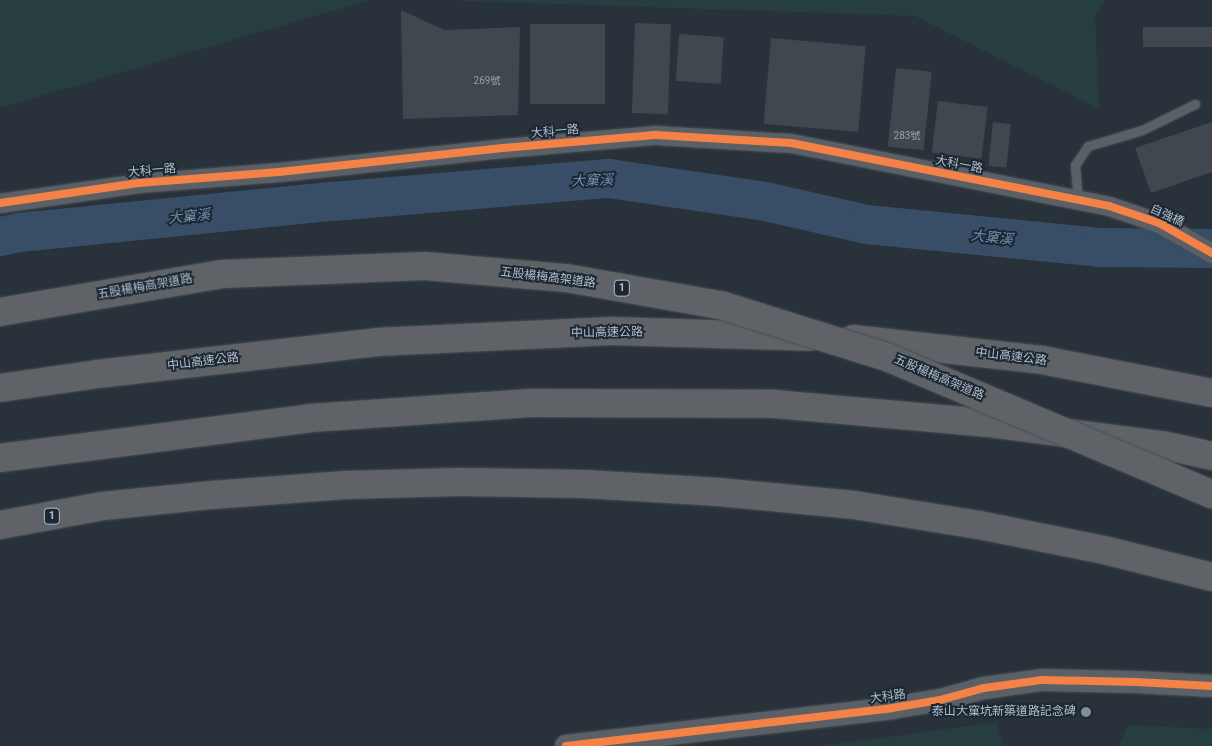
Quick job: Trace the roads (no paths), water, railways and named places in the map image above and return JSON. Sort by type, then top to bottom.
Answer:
[{"type":"highway","name":"五股楊梅高架道路","points":[[0,312],[223,274],[425,266],[566,278],[724,306],[887,357],[1212,494]]},
{"type":"highway","name":"中山高速公路","points":[[0,388],[97,374],[377,342],[612,331],[839,338],[1042,360],[1212,393]]},
{"type":"highway","points":[[0,458],[311,418],[530,403],[775,404],[997,424],[1162,445],[1212,456]]},
{"type":"highway","name":"1","points":[[0,525],[104,506],[336,486],[458,482],[585,484],[710,492],[854,505],[979,525],[1104,550],[1212,577]]},
{"type":"highway","points":[[0,514],[104,506]]},
{"type":"street","name":"大科一路","points":[[0,203],[139,183],[280,172],[503,148],[656,135],[791,143],[1109,206]]},
{"type":"street","name":"自強橋","points":[[1109,206],[1159,223],[1212,253]]},
{"type":"street","name":"大科路","points":[[566,746],[892,708],[940,700],[984,688],[1042,680],[1212,686]]},
{"type":"lane","points":[[1078,200],[1075,165],[1088,146],[1142,130],[1194,104]]},
{"type":"waterway","name":"大窠溪","points":[[0,236],[19,232],[332,201],[608,178],[765,201],[866,224],[1099,247],[1212,248]]},
{"type":"place","name":"泰山大窠坑新築道路記念碑","points":[[1086,712]]}]
